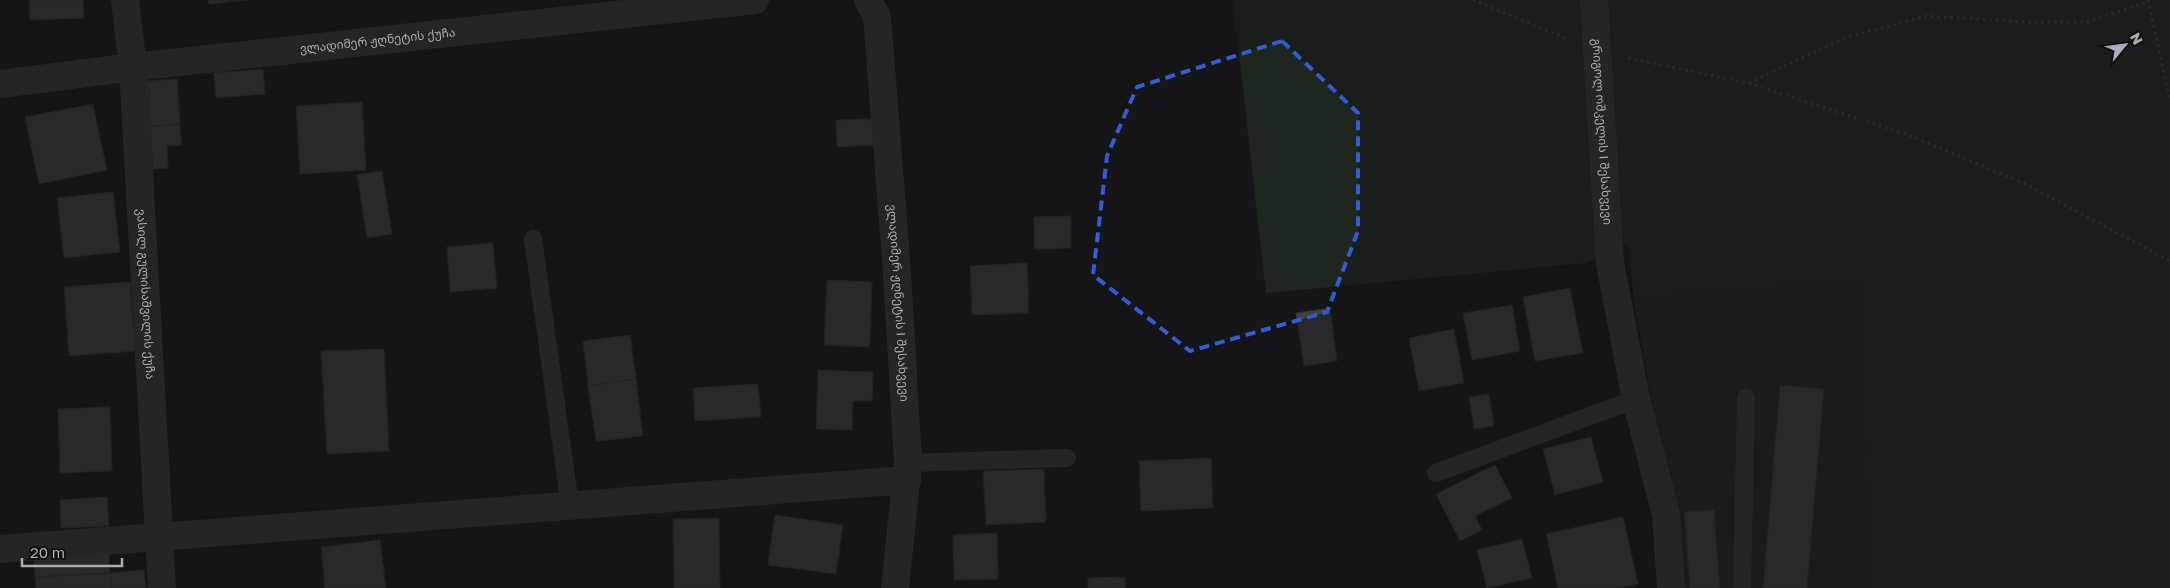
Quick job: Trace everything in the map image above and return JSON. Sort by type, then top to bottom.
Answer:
[{"type":"street","name":"ვასილ გულისაშვილის ქუჩა","points":[[125,0],[133,67],[162,588]]},
{"type":"street","name":"ვლადიმერ ჟღნეტის ქუჩა","points":[[0,84],[633,6],[755,0]]},
{"type":"street","name":"გრიგოლ ოშკელის I შესახვევი","points":[[1594,0],[1610,263],[1636,399],[1666,514],[1671,588]]},
{"type":"street","name":"ვლადიმერ ჟღნეტის I შესახვევი","points":[[873,9],[897,272],[908,472],[895,588]]},
{"type":"street","points":[[0,549],[570,505],[908,472]]},
{"type":"lane","points":[[533,239],[570,505]]},
{"type":"lane","points":[[1742,588],[1746,398]]},
{"type":"lane","points":[[1436,473],[1636,399]]},
{"type":"lane","points":[[908,472],[1067,458]]},
{"type":"path","points":[[1473,0],[1597,51],[1748,83],[1908,135],[2020,182],[2170,261]]},
{"type":"path","points":[[1748,83],[1844,38],[1926,16],[2024,22],[2088,22],[2148,1],[2170,100]]},
{"type":"highlighted area","points":[[1282,41],[1358,113],[1358,231],[1327,312],[1190,351],[1093,275],[1107,156],[1137,87]]},
{"type":"shaded area","points":[[1233,0],[2170,0],[2170,588],[1868,588],[1860,280],[1634,299],[1628,243],[1586,263],[1266,293]]},
{"type":"shaded area","points":[[1860,280],[1868,588],[1680,588],[1677,548],[1634,299]]},
{"type":"building","points":[[29,0],[83,0],[84,18],[30,20]]},
{"type":"building","points":[[208,0],[247,0],[209,4]]},
{"type":"building","points":[[263,69],[265,94],[216,98],[214,73]]},
{"type":"building","points":[[177,79],[180,124],[150,126],[146,81]]},
{"type":"building","points":[[362,102],[366,170],[300,174],[296,106]]},
{"type":"building","points":[[93,104],[107,170],[39,184],[25,117]]},
{"type":"building","points":[[874,119],[875,145],[837,147],[836,120]]},
{"type":"building","points":[[180,124],[182,145],[167,146],[168,168],[153,169],[150,126]]},
{"type":"building","points":[[382,171],[392,234],[367,238],[357,175]]},
{"type":"building","points":[[113,192],[120,252],[64,258],[57,198]]},
{"type":"building","points":[[1071,216],[1071,248],[1034,249],[1034,217]]},
{"type":"building","points":[[493,243],[497,288],[450,292],[447,247]]},
{"type":"building","points":[[1027,263],[1029,313],[972,315],[970,266]]},
{"type":"building","points":[[827,280],[872,282],[870,347],[824,345]]},
{"type":"building","points":[[130,282],[135,351],[69,356],[64,287]]},
{"type":"building","points":[[1570,288],[1583,353],[1535,361],[1523,297]]},
{"type":"building","points":[[1512,305],[1520,351],[1472,360],[1463,313]]},
{"type":"building","points":[[1330,308],[1337,361],[1304,366],[1296,313]]},
{"type":"building","points":[[1454,329],[1464,383],[1419,391],[1409,338]]},
{"type":"building","points":[[630,335],[636,379],[588,386],[583,341]]},
{"type":"building","points":[[384,349],[389,451],[327,454],[321,351]]},
{"type":"building","points":[[818,370],[873,372],[872,401],[853,401],[852,430],[816,429]]},
{"type":"building","points":[[636,379],[643,436],[596,441],[588,386]]},
{"type":"building","points":[[758,384],[761,417],[695,421],[693,388]]},
{"type":"building","points":[[1780,385],[1824,389],[1807,588],[1763,588]]},
{"type":"building","points":[[1489,394],[1494,426],[1474,429],[1469,397]]},
{"type":"building","points":[[110,407],[112,471],[60,473],[58,409]]},
{"type":"building","points":[[1591,437],[1603,482],[1555,495],[1543,449]]},
{"type":"building","points":[[1211,458],[1213,508],[1141,511],[1139,461]]},
{"type":"building","points":[[1495,465],[1512,498],[1475,516],[1482,530],[1460,541],[1436,494]]},
{"type":"building","points":[[1044,469],[1046,522],[986,525],[983,471]]},
{"type":"building","points":[[107,497],[109,526],[61,528],[60,500]]},
{"type":"building","points":[[1714,510],[1720,588],[1690,588],[1684,512]]},
{"type":"building","points":[[775,515],[843,525],[836,574],[768,565]]},
{"type":"building","points":[[1623,517],[1638,584],[1620,588],[1558,588],[1546,534]]},
{"type":"building","points":[[719,518],[720,588],[674,588],[673,519]]},
{"type":"building","points":[[997,533],[998,579],[954,580],[953,535]]},
{"type":"building","points":[[1522,539],[1532,578],[1487,588],[1477,550]]},
{"type":"building","points":[[380,540],[386,588],[325,588],[321,547]]},
{"type":"building","points":[[109,551],[110,573],[35,577],[33,556]]},
{"type":"building","points":[[144,570],[146,588],[111,588],[110,573]]},
{"type":"building","points":[[110,573],[111,588],[36,588],[35,577]]},
{"type":"building","points":[[1125,577],[1125,588],[1088,588],[1088,578]]}]
